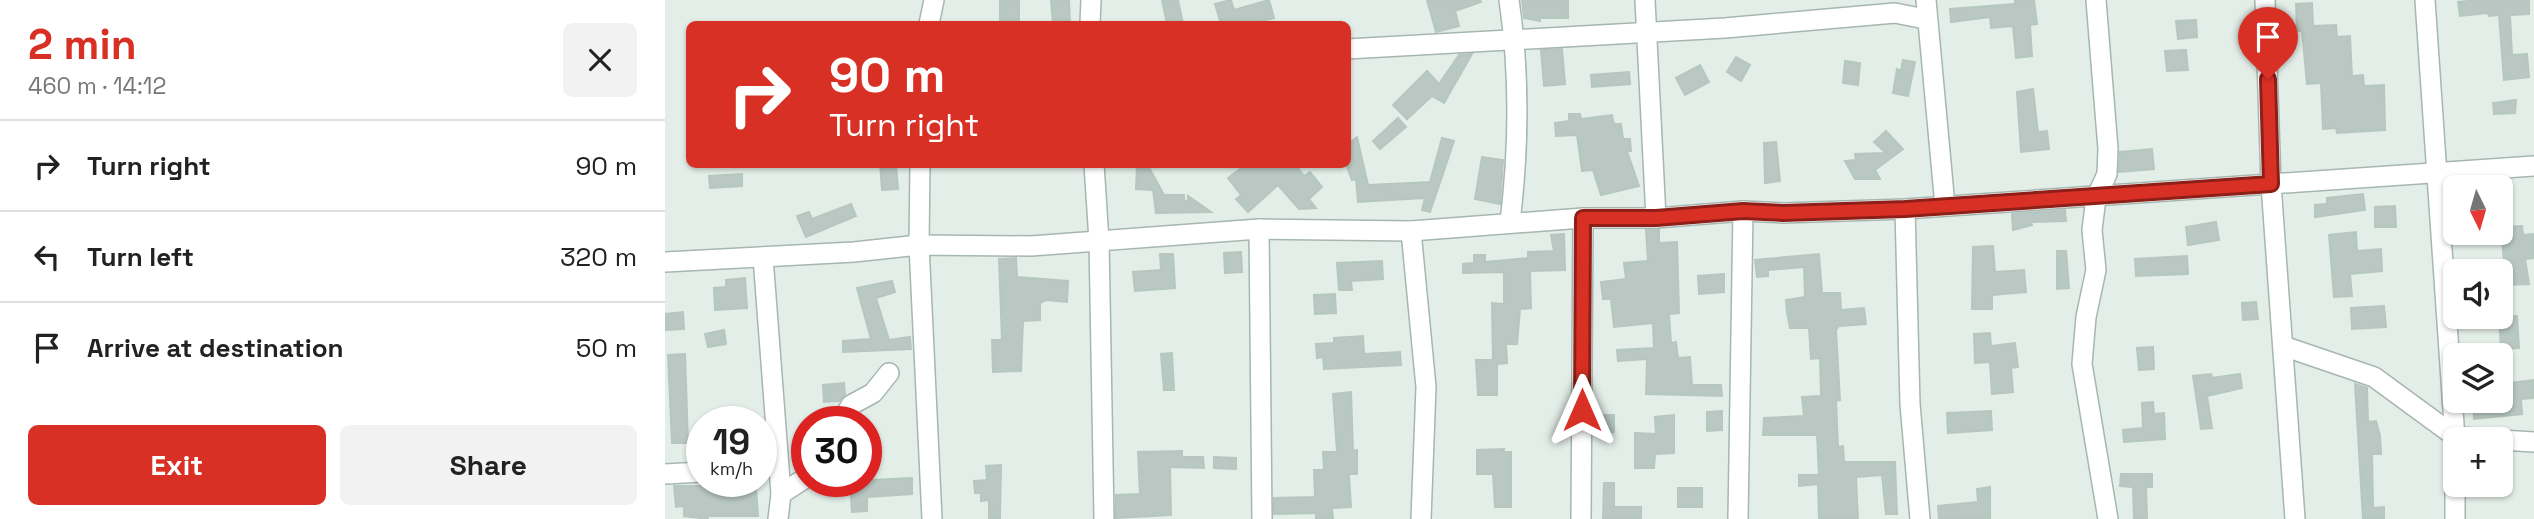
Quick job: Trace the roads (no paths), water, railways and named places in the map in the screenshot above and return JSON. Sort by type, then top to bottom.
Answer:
[{"type":"street","points":[[930,21],[934,0]]},
{"type":"street","points":[[1090,21],[1091,0]]},
{"type":"street","points":[[1509,0],[1515,41],[1518,154],[1510,222]]},
{"type":"street","points":[[1645,0],[1656,218]]},
{"type":"street","points":[[2096,0],[2108,149],[2106,174],[2096,198],[2092,230],[2096,270],[2086,317],[2082,364],[2108,519]]},
{"type":"street","points":[[2265,0],[2271,184],[2295,519]]},
{"type":"street","points":[[2425,0],[2454,427]]},
{"type":"street","points":[[1351,49],[1515,41],[1926,10],[1945,206]]},
{"type":"street","points":[[665,262],[854,253],[919,245],[1031,246],[1259,229],[1411,231],[1583,218],[1656,218],[1743,211],[1783,213],[1905,209],[2534,166]]},
{"type":"street","points":[[920,168],[919,245],[928,379],[932,519]]},
{"type":"street","points":[[1094,168],[1099,241],[1104,519]]},
{"type":"street","points":[[1905,209],[1910,404],[1920,519]]},
{"type":"street","points":[[1738,519],[1743,211]]},
{"type":"street","points":[[1581,519],[1583,218]]},
{"type":"street","points":[[1259,229],[1262,519]]},
{"type":"street","points":[[1411,231],[1426,387],[1421,519]]},
{"type":"street","points":[[763,257],[768,406]]},
{"type":"street","points":[[2283,346],[2374,377],[2443,429]]},
{"type":"street","points":[[850,406],[873,393],[889,373]]},
{"type":"street","points":[[2513,441],[2534,442]]},
{"type":"street","points":[[665,474],[686,473]]},
{"type":"street","points":[[777,484],[781,494],[778,519]]},
{"type":"street","points":[[781,494],[791,487]]},
{"type":"street","points":[[2455,497],[2455,519]]}]
